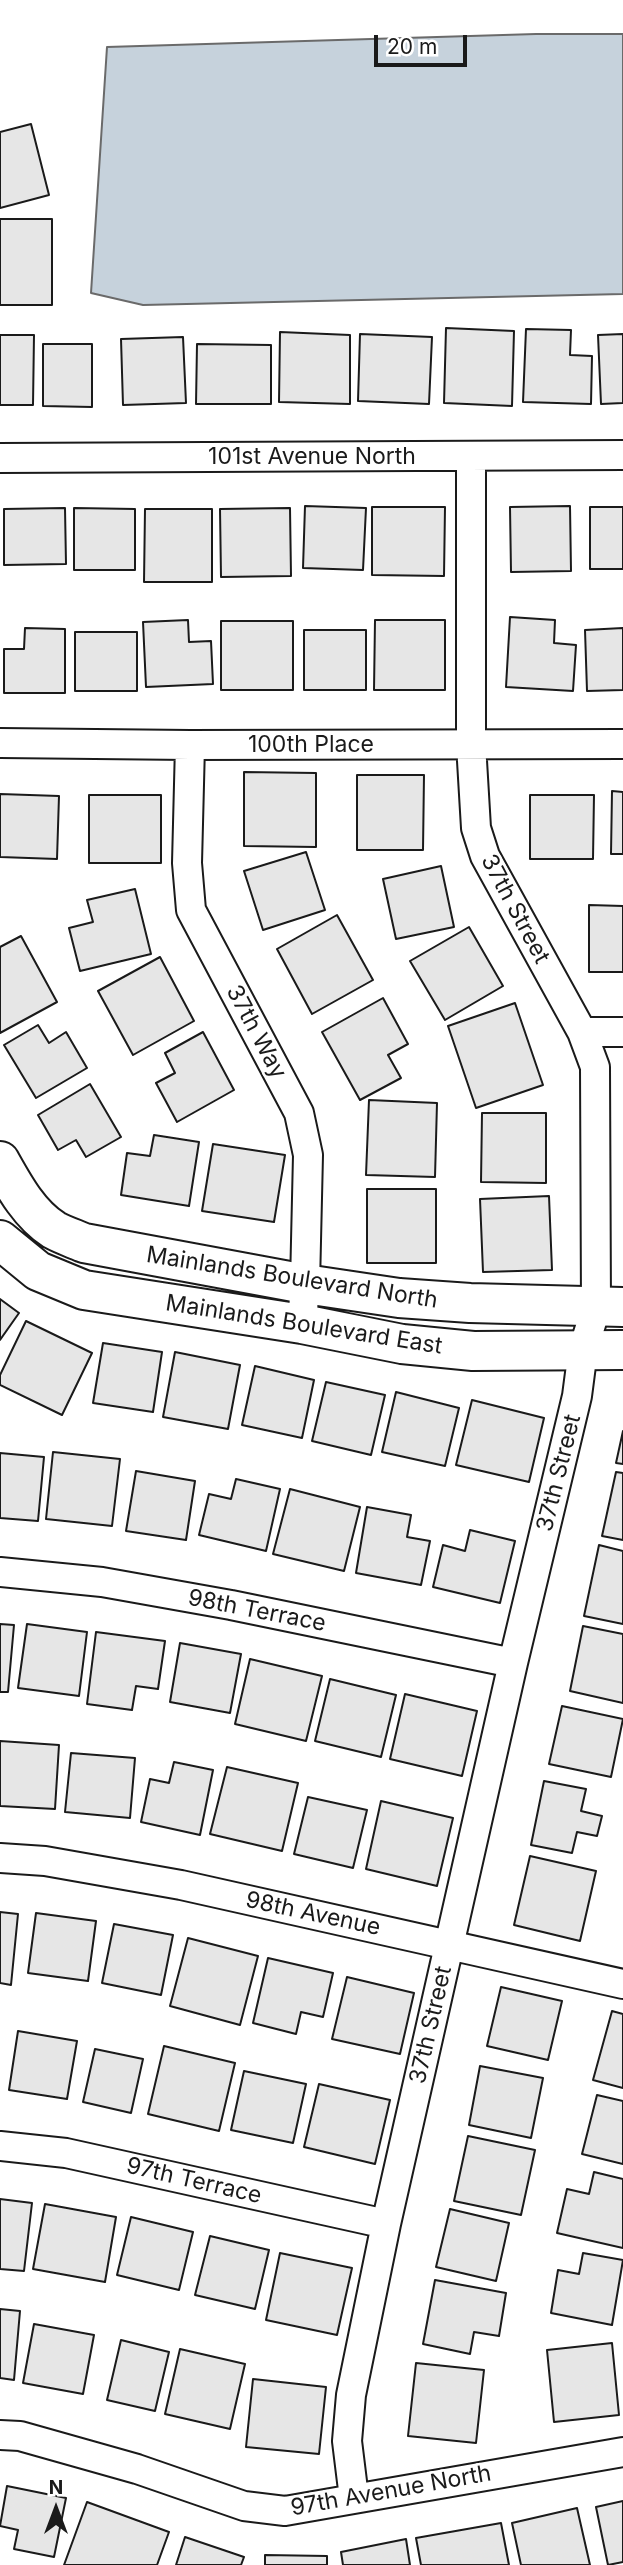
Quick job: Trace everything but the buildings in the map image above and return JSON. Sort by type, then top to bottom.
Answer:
[{"type":"street","name":"101st Avenue North","points":[[0,458],[623,455]]},
{"type":"street","name":"37th Street","points":[[354,2498],[347,2441],[351,2395],[386,2224],[513,1663],[578,1396],[583,1350],[610,1307],[595,1067],[582,1032],[485,856],[476,828],[471,744],[471,457]]},
{"type":"street","name":"100th Place","points":[[0,743],[623,744]]},
{"type":"street","name":"37th Way","points":[[190,745],[187,863],[191,910],[299,1112],[308,1155],[302,1324]]},
{"type":"street","points":[[582,1032],[623,1032]]},
{"type":"street","name":"Mainlands Boulevard North","points":[[0,1161],[13,1185],[33,1212],[54,1230],[84,1243],[305,1284],[399,1298],[610,1307]]},
{"type":"street","name":"Mainlands Boulevard East","points":[[0,1240],[38,1271],[84,1290],[302,1324],[402,1344],[473,1351],[623,1350]]},
{"type":"street","name":"98th Terrace","points":[[0,1572],[102,1582],[231,1605],[513,1663]]},
{"type":"street","name":"98th Avenue","points":[[0,1858],[45,1861],[181,1885],[623,1984]]},
{"type":"street","name":"97th Terrace","points":[[0,2146],[66,2153],[386,2224]]},
{"type":"street","name":"97th Avenue North","points":[[0,2435],[20,2436],[137,2469],[244,2506],[285,2511],[623,2452]]},
{"type":"shaded area","points":[[536,34],[623,34],[623,294],[143,305],[91,293],[107,47]]}]
